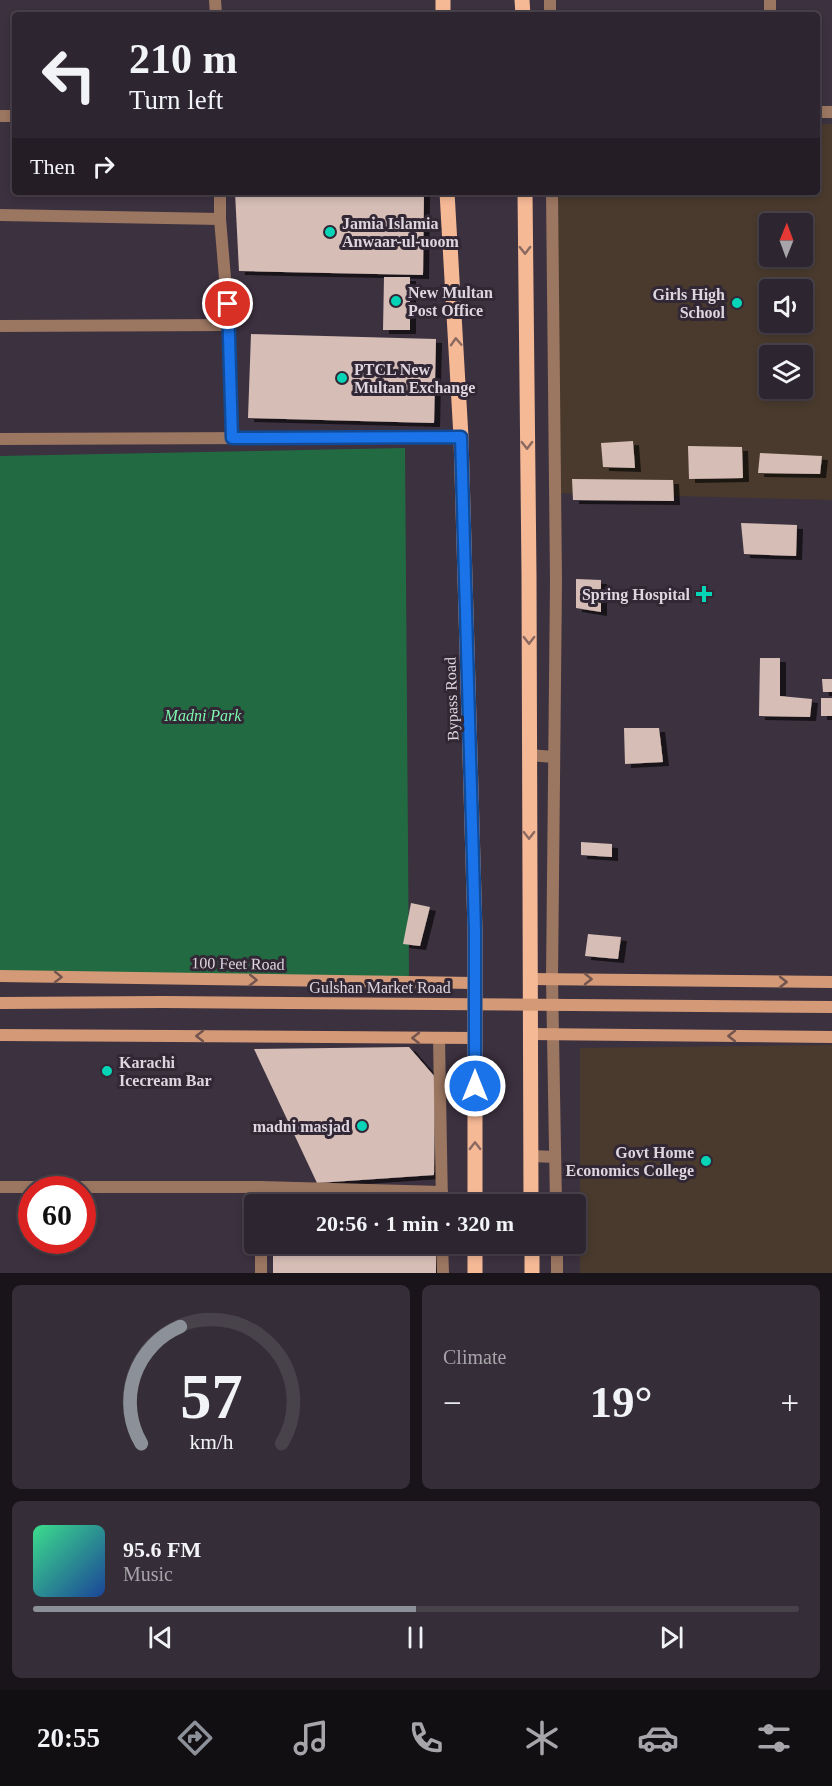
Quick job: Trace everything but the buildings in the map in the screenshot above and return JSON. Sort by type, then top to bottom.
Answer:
[{"type":"main road","name":"Bypass Road","points":[[447,195],[461,437],[475,931],[475,1194]]},
{"type":"main road","points":[[525,195],[531,1194]]},
{"type":"main road","name":"100 Feet Road","points":[[0,976],[475,983]]},
{"type":"main road","points":[[530,979],[832,982]]},
{"type":"main road","name":"Gulshan Market Road","points":[[0,1003],[174,1002],[832,1007]]},
{"type":"main road","points":[[530,1034],[832,1037]]},
{"type":"main road","points":[[0,1035],[475,1038]]},
{"type":"main road","points":[[475,1254],[475,1273]]},
{"type":"main road","points":[[532,1254],[532,1273]]},
{"type":"street","points":[[220,195],[229,326],[232,438]]},
{"type":"street","points":[[552,195],[556,581],[552,979],[556,1194]]},
{"type":"street","points":[[0,215],[220,219]]},
{"type":"street","points":[[0,326],[229,326]]},
{"type":"street","points":[[0,439],[461,437]]},
{"type":"street","points":[[529,755],[554,757]]},
{"type":"street","points":[[439,1038],[442,1194]]},
{"type":"street","points":[[531,1156],[555,1157]]},
{"type":"street","points":[[0,1187],[261,1187],[376,1194]]},
{"type":"street","points":[[261,1187],[261,1194]]},
{"type":"street","points":[[261,1254],[261,1273]]},
{"type":"street","points":[[442,1254],[443,1273]]},
{"type":"street","points":[[556,1254],[557,1273]]},
{"type":"shaded area","points":[[820,124],[832,124],[832,500],[550,493],[552,195],[820,195]]},
{"type":"shaded area","name":"Govt Home Economics College","points":[[832,1045],[832,1273],[580,1273],[580,1254],[586,1254],[586,1194],[580,1194],[580,1048]]},
{"type":"green space","name":"Madni Park","points":[[405,448],[409,980],[0,974],[0,456]]},
{"type":"place","name":"Jamia Islamia Anwaar-ul-uoom","points":[[330,232]]},
{"type":"place","name":"New Multan Post Office","points":[[396,301]]},
{"type":"place","name":"Girls High School","points":[[737,303]]},
{"type":"place","name":"PTCL New Multan Exchange","points":[[342,378]]},
{"type":"place","name":"Spring Hospital","points":[[704,594]]},
{"type":"place","name":"Karachi Icecream Bar","points":[[107,1071]]},
{"type":"place","name":"madni masjad","points":[[362,1126]]},
{"type":"place","name":"Govt Home Economics College","points":[[706,1161]]},
{"type":"route","points":[[228,304],[232,438],[461,437],[475,931],[475,1086]]}]
